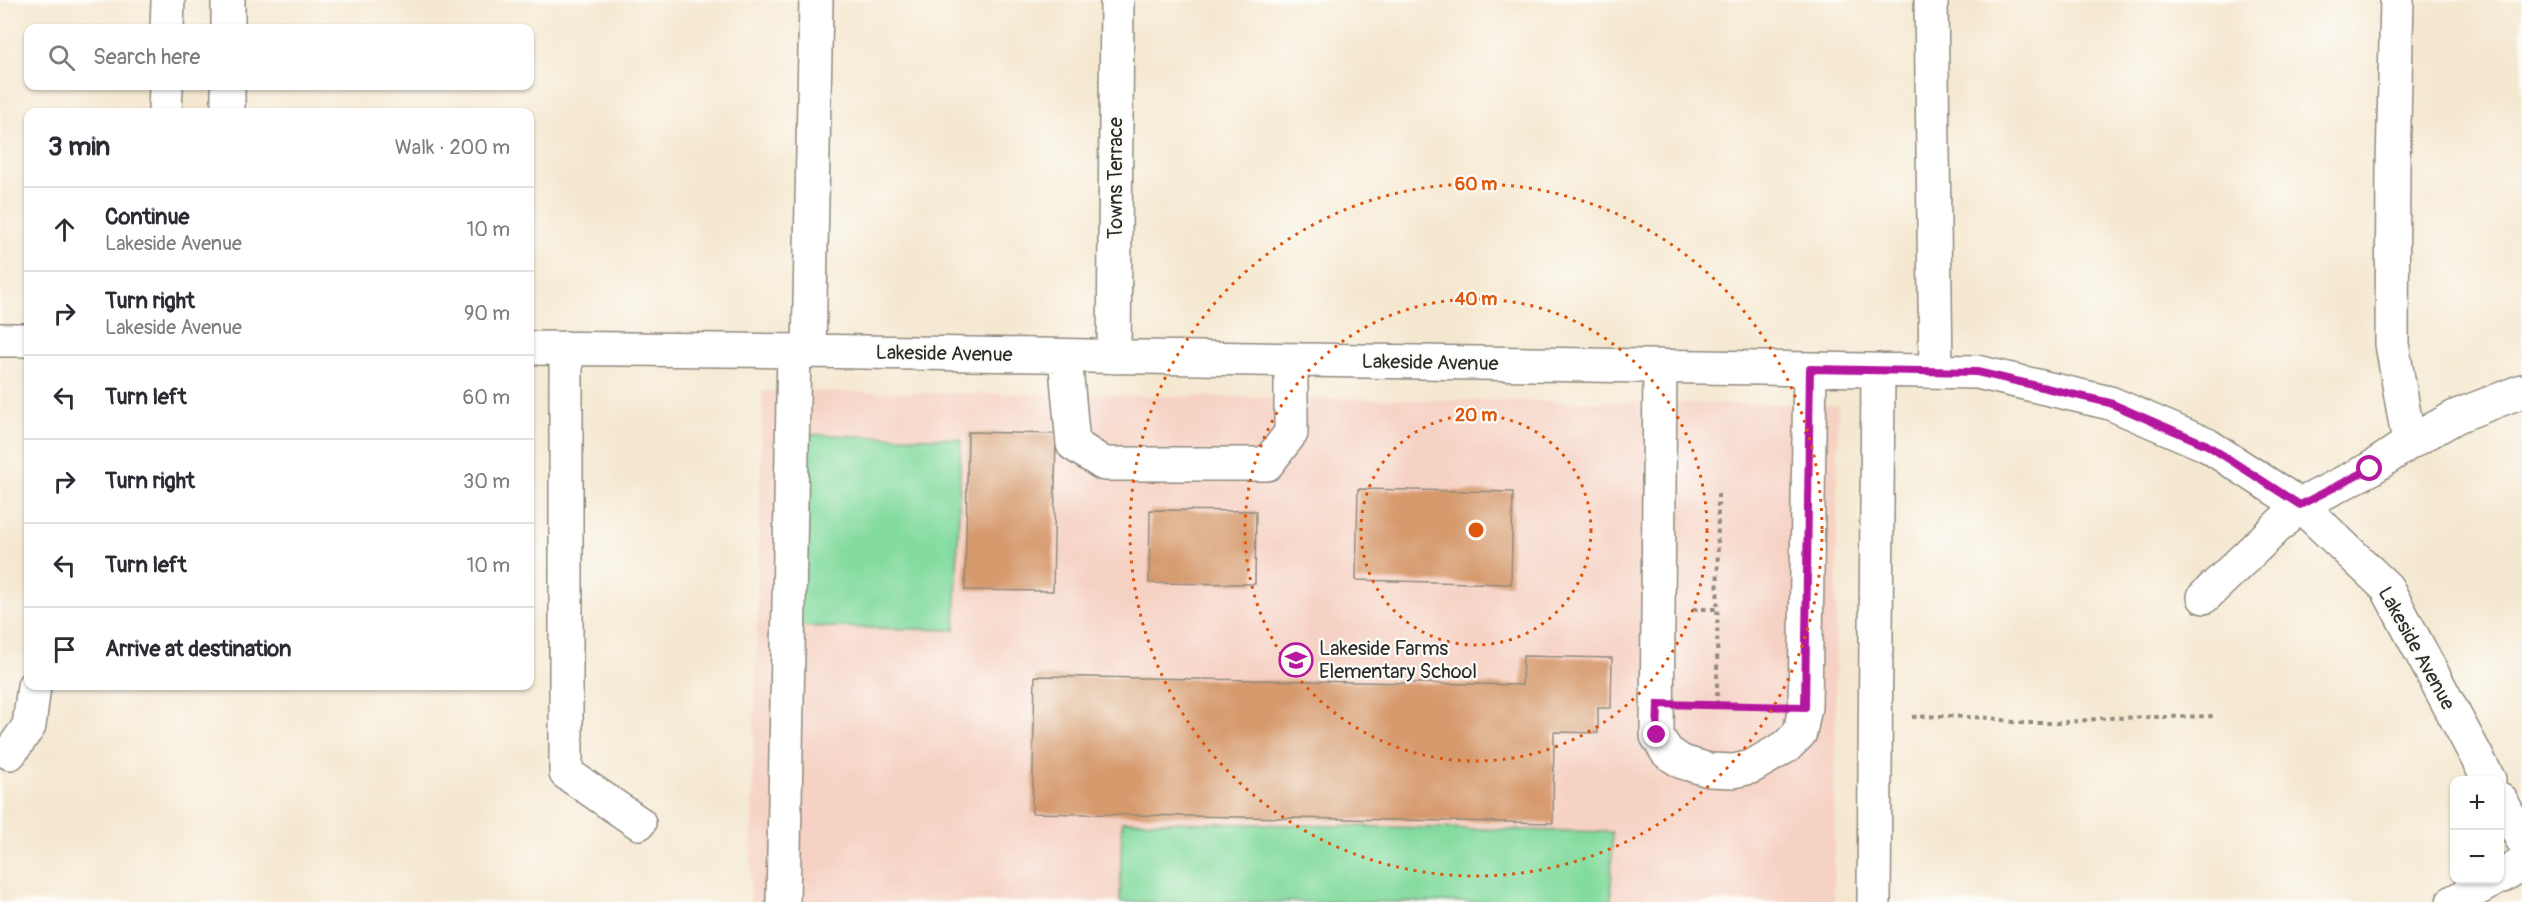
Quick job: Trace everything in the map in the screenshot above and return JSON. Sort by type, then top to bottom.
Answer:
[{"type":"street","points":[[167,24],[168,0]]},
{"type":"street","points":[[228,0],[228,24]]},
{"type":"street","points":[[783,902],[816,0]]},
{"type":"street","name":"Towns Terrace","points":[[1114,357],[1117,0]]},
{"type":"street","points":[[1931,0],[1936,371]]},
{"type":"street","points":[[2397,0],[2392,164],[2392,344],[2409,443]]},
{"type":"street","points":[[165,108],[166,90]]},
{"type":"street","points":[[228,90],[228,108]]},
{"type":"street","points":[[0,340],[24,340]]},
{"type":"street","name":"Lakeside Avenue","points":[[534,348],[1977,372],[2110,403],[2207,445],[2300,505],[2387,588],[2487,776]]},
{"type":"street","points":[[566,348],[566,773],[639,823]]},
{"type":"street","points":[[1065,356],[1074,444],[1104,464],[1267,464],[1292,433],[1291,360]]},
{"type":"street","points":[[1660,366],[1657,735],[1667,752],[1682,762],[1709,770],[1734,771],[1751,767],[1787,746],[1800,733],[1805,707],[1810,369]]},
{"type":"street","points":[[1874,902],[1878,370]]},
{"type":"street","points":[[2204,597],[2300,505],[2370,469],[2409,443],[2457,416],[2522,391]]},
{"type":"street","points":[[9,753],[29,726],[34,690]]},
{"type":"street","points":[[2504,808],[2522,839]]},
{"type":"street","points":[[2504,874],[2522,864]]},
{"type":"street","points":[[2453,902],[2485,884]]},
{"type":"path","points":[[1717,705],[1718,493]]},
{"type":"path","points":[[1658,704],[1805,707]]},
{"type":"path","points":[[1876,708],[1906,717],[1992,718],[2019,723],[2216,716]]},
{"type":"shaded area","name":"Lakeside Farms Elementary School","points":[[763,391],[1838,405],[1834,902],[750,902]]},
{"type":"green space","points":[[798,434],[961,439],[955,630],[792,626]]},
{"type":"green space","points":[[1122,821],[1612,832],[1611,902],[1120,902]]},
{"type":"building","points":[[968,432],[1056,434],[1053,591],[965,590]]},
{"type":"building","points":[[1358,489],[1513,492],[1511,584],[1356,580]]},
{"type":"building","points":[[1150,510],[1256,511],[1255,584],[1149,583]]},
{"type":"building","points":[[1523,656],[1612,658],[1611,708],[1598,708],[1598,733],[1554,732],[1553,823],[1032,813],[1035,676],[1522,685]]},
{"type":"place","name":"Lakeside Farms Elementary School","points":[[1296,660]]},
{"type":"route","points":[[1657,735],[1658,704],[1805,707],[1810,369],[1977,372],[2110,403],[2207,445],[2300,505],[2370,469]]}]
